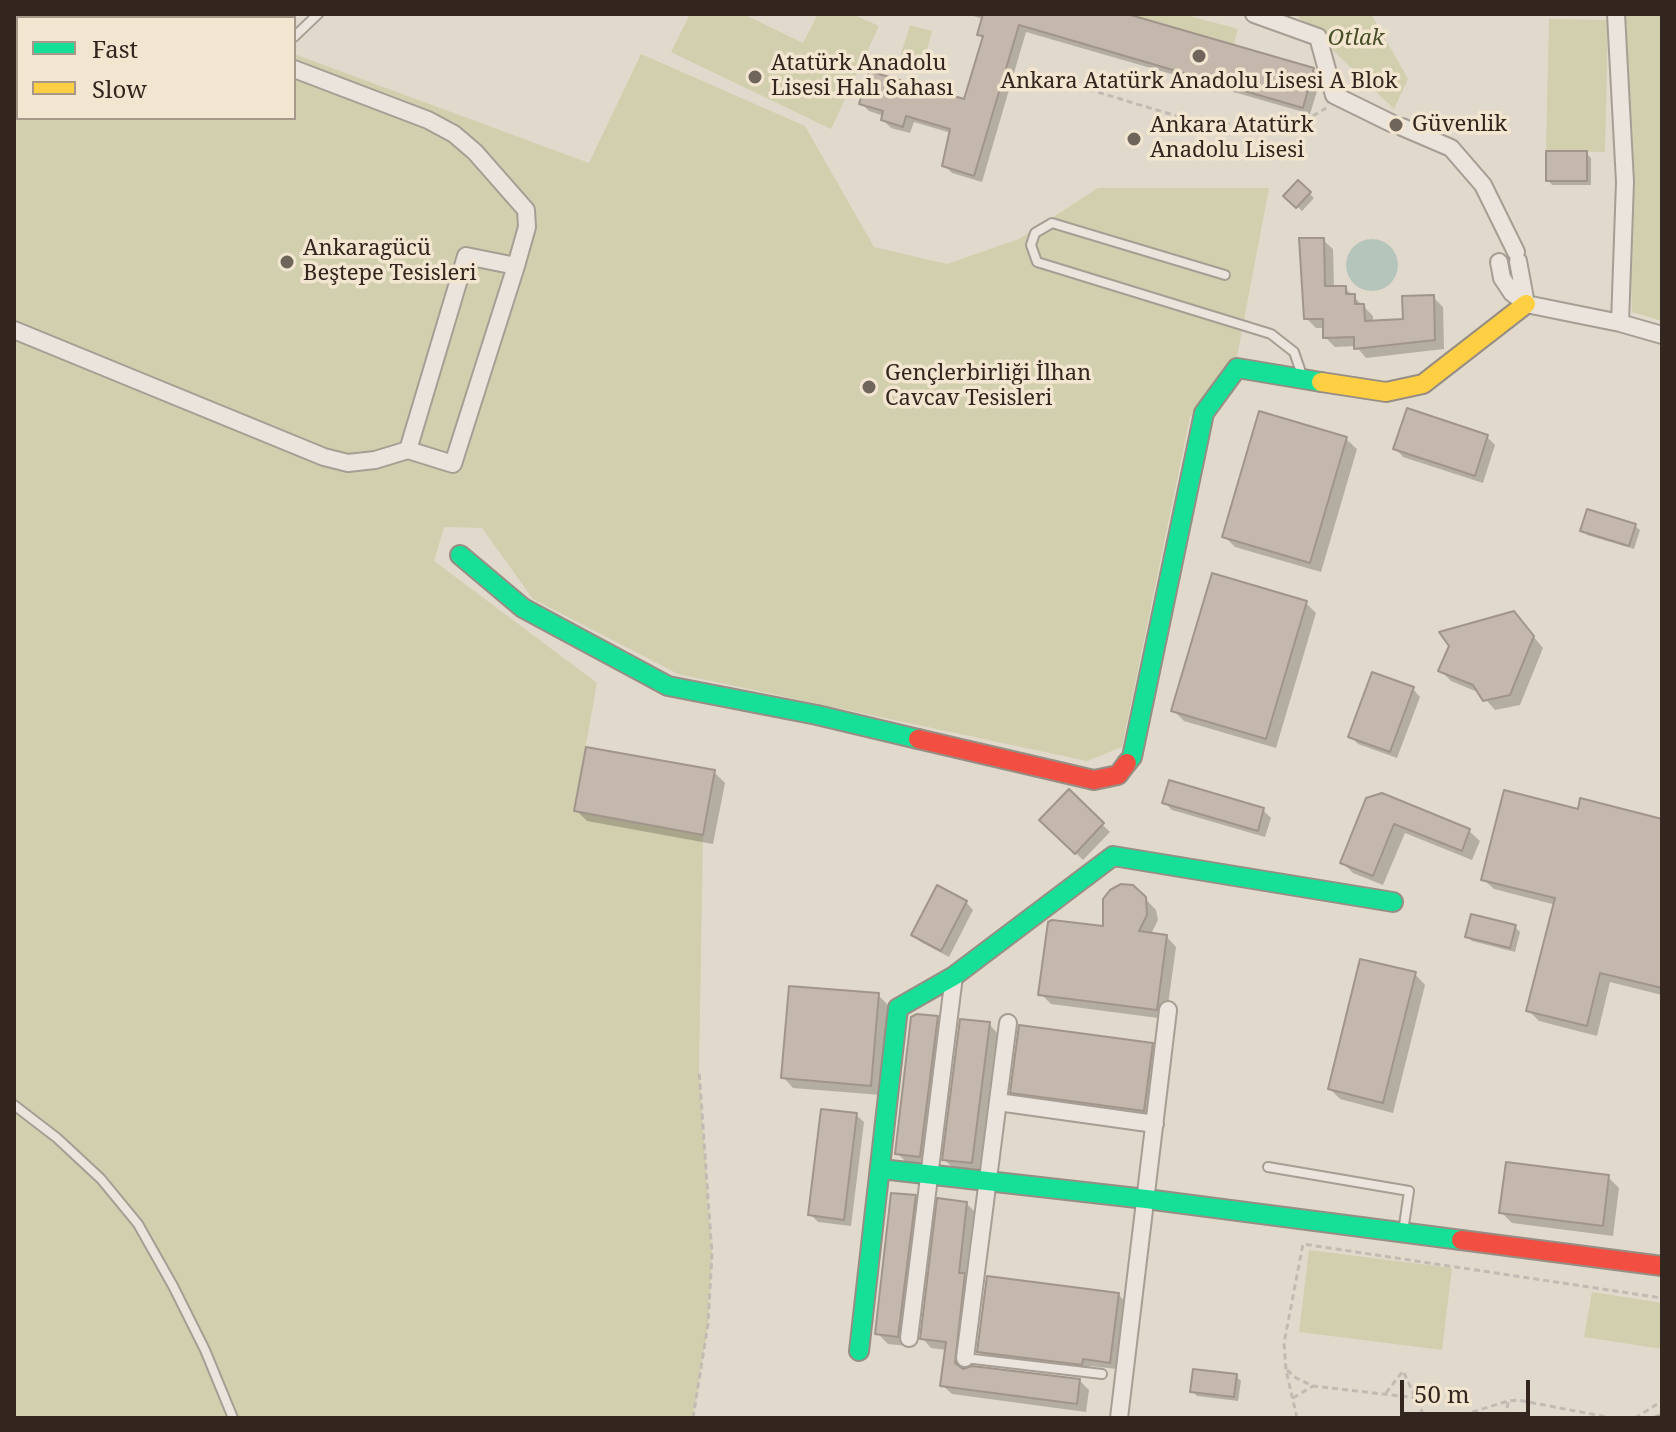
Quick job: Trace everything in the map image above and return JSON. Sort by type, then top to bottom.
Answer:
[{"type":"street","points":[[1254,14],[1318,37],[1334,95],[1451,148],[1483,185],[1517,256],[1526,304]]},
{"type":"street","points":[[1616,14],[1625,182],[1620,323]]},
{"type":"street","points":[[14,330],[324,457],[348,463],[375,460],[408,450],[453,464],[516,266],[527,227],[526,210],[475,152],[454,134],[428,120],[296,70]]},
{"type":"street","points":[[1500,221],[1502,278],[1512,293],[1526,304],[1662,335]]},
{"type":"street","points":[[408,450],[466,256],[516,266]]},
{"type":"street","points":[[460,555],[523,608],[668,686],[817,715],[1094,780],[1118,775],[1132,757],[1204,413],[1237,368],[1386,392],[1423,384],[1526,304]]},
{"type":"street","points":[[859,1351],[898,1008],[954,976],[1113,856],[1393,902]]},
{"type":"street","points":[[909,1338],[954,976]]},
{"type":"street","points":[[1119,1418],[1168,1010]]},
{"type":"street","points":[[965,1358],[1008,1023]]},
{"type":"street","points":[[998,1102],[1155,1124]]},
{"type":"street","points":[[881,1169],[1146,1199],[1662,1266]]},
{"type":"lane","points":[[296,35],[318,14]]},
{"type":"lane","points":[[1225,275],[1052,223],[1035,233],[1031,245],[1037,262],[1271,334],[1294,352],[1304,379]]},
{"type":"lane","points":[[14,1105],[57,1138],[101,1179],[138,1224],[205,1350],[233,1418]]},
{"type":"lane","points":[[1268,1167],[1409,1191],[1403,1233]]},
{"type":"lane","points":[[965,1358],[1102,1374]]},
{"type":"path","points":[[1031,72],[1193,121],[1251,125],[1311,117],[1324,110],[1334,95]]},
{"type":"path","points":[[693,1418],[708,1324],[712,1254],[699,1070]]},
{"type":"path","points":[[1297,1418],[1286,1370],[1284,1343],[1303,1244],[1662,1298]]},
{"type":"path","points":[[1286,1370],[1313,1386],[1418,1398]]},
{"type":"path","points":[[1385,1394],[1403,1371],[1425,1418]]},
{"type":"path","points":[[1293,1398],[1313,1386]]},
{"type":"path","points":[[1453,1418],[1508,1401],[1612,1418]]},
{"type":"path","points":[[1506,1418],[1508,1401]]},
{"type":"path","points":[[1635,1418],[1662,1401]]},
{"type":"green space","points":[[14,14],[238,16],[16,16],[16,120],[296,120],[296,55],[589,163],[641,54],[805,126],[874,247],[947,264],[1019,239],[1098,188],[1269,188],[1237,357],[1190,417],[1122,747],[1087,761],[678,674],[533,599],[482,528],[444,527],[434,561],[597,683],[574,811],[703,835],[699,1070],[712,1254],[708,1324],[693,1418],[14,1418]]},
{"type":"green space","points":[[690,14],[743,14],[803,43],[818,14],[852,14],[879,26],[831,129],[671,52]]},
{"type":"green space","points":[[1127,14],[1182,14],[1238,29],[1234,44]]},
{"type":"green space","name":"Otlak","points":[[1295,14],[1371,14],[1408,79],[1394,109]]},
{"type":"green space","points":[[1624,14],[1662,14],[1662,321],[1632,312]]},
{"type":"green space","points":[[1549,19],[1608,20],[1605,152],[1546,151]]},
{"type":"green space","points":[[910,25],[932,31],[923,64],[900,57]]},
{"type":"green space","points":[[1309,1250],[1452,1268],[1442,1350],[1299,1332]]},
{"type":"green space","points":[[1592,1292],[1662,1303],[1662,1349],[1584,1337]]},
{"type":"shaded area","points":[[1372,239],[1390,247],[1398,265],[1390,283],[1372,291],[1354,283],[1346,265],[1354,247]]},
{"type":"building","points":[[983,14],[1127,14],[1314,68],[1303,108],[1019,25],[974,176],[942,166],[950,129],[906,116],[903,127],[881,120],[883,111],[859,104],[869,71],[964,99],[983,36],[977,35]]},
{"type":"building","points":[[1546,151],[1587,151],[1587,181],[1546,181]]},
{"type":"building","points":[[1298,180],[1311,192],[1296,208],[1283,196]]},
{"type":"building","points":[[1299,238],[1324,238],[1325,286],[1346,286],[1346,294],[1355,294],[1355,304],[1364,304],[1365,321],[1403,319],[1402,296],[1434,295],[1435,340],[1354,349],[1354,337],[1323,338],[1323,319],[1304,319]]},
{"type":"building","points":[[1407,408],[1488,435],[1475,476],[1393,449]]},
{"type":"building","points":[[1259,411],[1347,437],[1310,563],[1222,537]]},
{"type":"building","points":[[1587,509],[1636,524],[1629,546],[1580,531]]},
{"type":"building","points":[[1212,573],[1307,601],[1266,739],[1171,711]]},
{"type":"building","points":[[1514,611],[1534,636],[1510,695],[1483,701],[1473,685],[1438,671],[1449,646],[1439,632]]},
{"type":"building","points":[[1372,672],[1414,687],[1390,752],[1348,737]]},
{"type":"building","points":[[586,747],[715,770],[703,835],[574,811]]},
{"type":"building","points":[[1169,780],[1264,808],[1258,831],[1162,803]]},
{"type":"building","points":[[1069,789],[1104,823],[1075,854],[1039,820]]},
{"type":"building","points":[[1504,790],[1578,809],[1580,798],[1662,819],[1662,988],[1600,973],[1587,1026],[1526,1011],[1555,898],[1481,880]]},
{"type":"building","points":[[1382,793],[1470,829],[1462,851],[1394,824],[1373,876],[1340,863],[1366,798]]},
{"type":"building","points":[[1121,884],[1133,885],[1146,897],[1147,915],[1139,931],[1167,935],[1157,1010],[1038,995],[1048,922],[1103,926],[1103,899],[1110,890]]},
{"type":"building","points":[[937,885],[967,901],[941,951],[911,935]]},
{"type":"building","points":[[1471,914],[1516,925],[1510,948],[1465,937]]},
{"type":"building","points":[[1360,959],[1416,972],[1383,1103],[1328,1089]]},
{"type":"building","points":[[789,986],[879,993],[871,1086],[781,1078]]},
{"type":"building","points":[[917,1014],[938,1016],[920,1157],[895,1154],[911,1017]]},
{"type":"building","points":[[960,1019],[990,1022],[972,1163],[942,1160]]},
{"type":"building","points":[[1019,1025],[1153,1043],[1144,1111],[1010,1093]]},
{"type":"building","points":[[821,1109],[857,1113],[844,1220],[808,1215]]},
{"type":"building","points":[[1506,1162],[1609,1175],[1603,1226],[1499,1213]]},
{"type":"building","points":[[891,1193],[916,1195],[898,1337],[875,1334]]},
{"type":"building","points":[[937,1198],[967,1202],[959,1273],[965,1273],[955,1363],[963,1369],[972,1366],[1080,1379],[1077,1404],[940,1386],[946,1342],[920,1339]]},
{"type":"building","points":[[987,1276],[1119,1293],[1110,1363],[1083,1359],[1082,1365],[977,1352]]},
{"type":"building","points":[[1193,1369],[1237,1374],[1234,1397],[1190,1392]]},
{"type":"traffic: fast","points":[[1127,763],[1132,757],[1204,413],[1237,368],[1321,382]]},
{"type":"traffic: fast","points":[[460,555],[523,608],[668,686],[817,715],[918,739]]},
{"type":"traffic: fast","points":[[859,1351],[898,1008],[954,976],[1113,856],[1393,902]]},
{"type":"traffic: fast","points":[[881,1169],[1146,1199],[1461,1240]]},
{"type":"traffic: slow","points":[[1321,382],[1386,392],[1423,384],[1526,304]]},
{"type":"traffic: jam","points":[[918,739],[1094,780],[1118,775],[1127,763]]},
{"type":"traffic: jam","points":[[1461,1240],[1662,1266]]},
{"type":"place","name":"Ankara Atatürk Anadolu Lisesi A Blok","points":[[1199,56]]},
{"type":"place","name":"Atatürk Anadolu Lisesi Halı Sahası","points":[[755,77]]},
{"type":"place","name":"Güvenlik","points":[[1396,125]]},
{"type":"place","name":"Ankara Atatürk Anadolu Lisesi","points":[[1134,139]]},
{"type":"place","name":"Ankaragücü Beştepe Tesisleri","points":[[287,262]]},
{"type":"place","name":"Gençlerbirliği İlhan Cavcav Tesisleri","points":[[869,387]]}]
